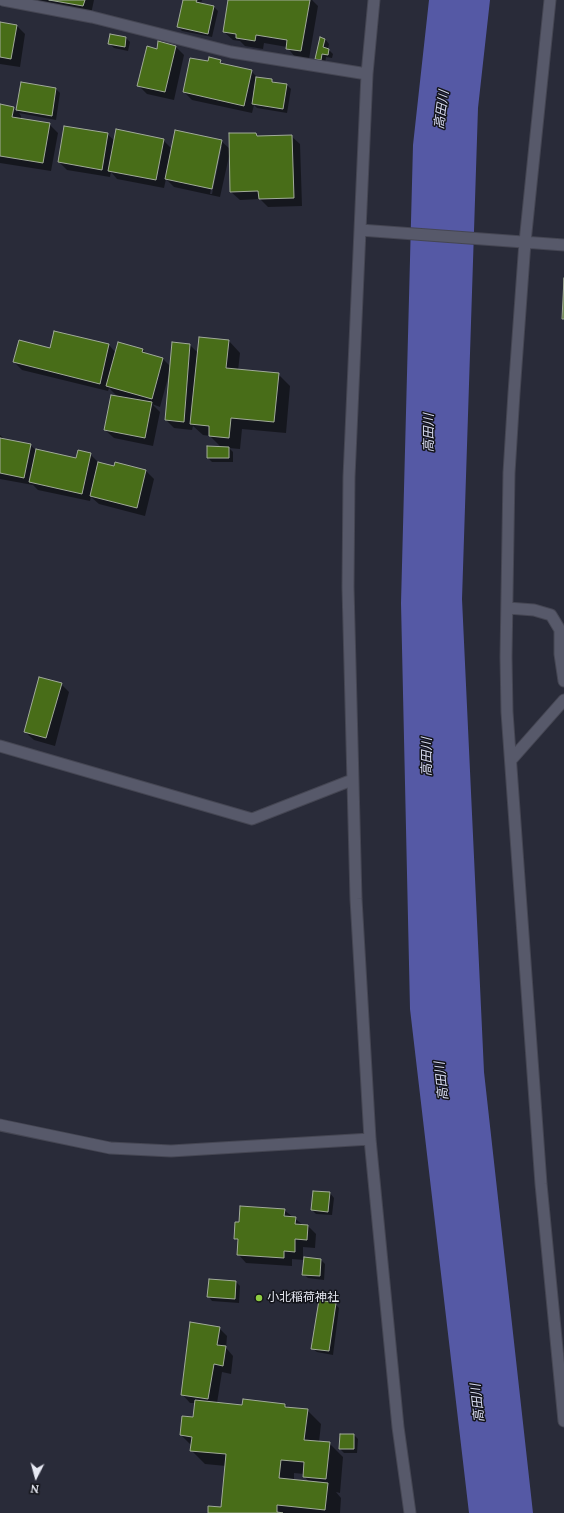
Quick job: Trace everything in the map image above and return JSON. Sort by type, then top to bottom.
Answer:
[{"type":"street","points":[[3,0],[92,17],[231,52],[367,74]]},
{"type":"street","points":[[374,0],[367,74],[364,230],[349,477],[348,587],[352,780],[356,899],[370,1138],[398,1427],[410,1513]]},
{"type":"street","points":[[550,0],[522,242],[510,473],[506,657],[511,760],[541,1184],[564,1421]]},
{"type":"street","points":[[364,230],[564,245]]},
{"type":"street","points":[[508,608],[534,610],[551,615],[560,630],[560,654],[564,681]]},
{"type":"street","points":[[511,760],[564,700]]},
{"type":"street","points":[[0,746],[252,819],[352,780]]},
{"type":"street","points":[[0,1125],[110,1148],[171,1151],[370,1138]]},
{"type":"water","name":"高田川","points":[[429,0],[490,0],[478,108],[462,599],[484,1072],[533,1513],[469,1513],[410,1009],[401,603],[413,145]]},
{"type":"building","points":[[49,0],[85,0],[83,6]]},
{"type":"building","points":[[183,0],[197,0],[196,2],[214,6],[208,34],[177,27]]},
{"type":"building","points":[[228,0],[310,0],[301,51],[286,49],[287,40],[256,35],[255,41],[236,38],[236,34],[223,32]]},
{"type":"building","points":[[0,22],[17,25],[11,59],[0,57]]},
{"type":"building","points":[[110,34],[126,37],[125,47],[108,44]]},
{"type":"building","points":[[320,37],[325,39],[323,47],[329,49],[328,55],[322,54],[321,60],[315,59]]},
{"type":"building","points":[[158,41],[176,46],[165,92],[137,86],[147,46],[157,49]]},
{"type":"building","points":[[209,57],[221,60],[220,63],[252,70],[244,106],[183,92],[190,58],[208,61]]},
{"type":"building","points":[[256,77],[272,79],[272,82],[287,84],[283,109],[252,104]]},
{"type":"building","points":[[21,82],[56,88],[52,116],[16,110]]},
{"type":"building","points":[[0,104],[14,107],[12,117],[50,123],[43,163],[0,156]]},
{"type":"building","points":[[64,126],[108,133],[102,170],[58,162]]},
{"type":"building","points":[[116,129],[164,139],[156,180],[108,171]]},
{"type":"building","points":[[175,130],[222,140],[212,189],[165,179]]},
{"type":"building","points":[[229,133],[256,133],[257,136],[292,135],[294,198],[259,199],[258,191],[230,192]]},
{"type":"building","points":[[564,278],[564,319],[562,319]]},
{"type":"building","points":[[54,331],[109,344],[100,384],[13,362],[19,340],[50,348]]},
{"type":"building","points":[[199,337],[229,340],[226,368],[279,373],[274,422],[231,418],[229,438],[209,436],[209,426],[190,424]]},
{"type":"building","points":[[118,342],[143,349],[142,352],[163,358],[152,399],[106,386]]},
{"type":"building","points":[[172,342],[190,344],[184,422],[165,420]]},
{"type":"building","points":[[111,395],[152,402],[145,438],[104,430]]},
{"type":"building","points":[[0,438],[31,444],[24,478],[0,473]]},
{"type":"building","points":[[207,446],[229,447],[229,458],[207,458]]},
{"type":"building","points":[[36,449],[76,458],[78,450],[91,453],[82,494],[29,482]]},
{"type":"building","points":[[98,462],[114,466],[115,462],[146,470],[137,508],[90,496]]},
{"type":"building","points":[[39,677],[62,683],[46,738],[24,732]]},
{"type":"building","points":[[313,1191],[330,1192],[328,1212],[311,1210]]},
{"type":"building","points":[[240,1206],[285,1209],[284,1216],[296,1217],[295,1224],[308,1225],[307,1240],[295,1239],[295,1252],[284,1251],[284,1258],[237,1255],[238,1239],[234,1239],[235,1222],[239,1222]]},
{"type":"building","points":[[304,1257],[321,1259],[320,1276],[302,1275]]},
{"type":"building","points":[[209,1279],[236,1281],[235,1299],[207,1297]]},
{"type":"building","points":[[319,1300],[336,1303],[329,1351],[311,1349]]},
{"type":"building","points":[[190,1322],[220,1327],[217,1345],[226,1346],[223,1366],[214,1364],[208,1399],[181,1395]]},
{"type":"building","points":[[243,1399],[285,1404],[285,1407],[308,1409],[304,1440],[330,1442],[326,1479],[303,1477],[304,1462],[281,1460],[279,1478],[328,1483],[325,1510],[277,1505],[277,1512],[283,1513],[208,1513],[208,1506],[221,1507],[226,1454],[190,1451],[192,1437],[180,1435],[182,1416],[193,1417],[195,1400],[242,1405]]},
{"type":"building","points":[[340,1434],[354,1434],[354,1449],[339,1449]]},
{"type":"place","name":"小北稲荷神社","points":[[259,1298]]}]
